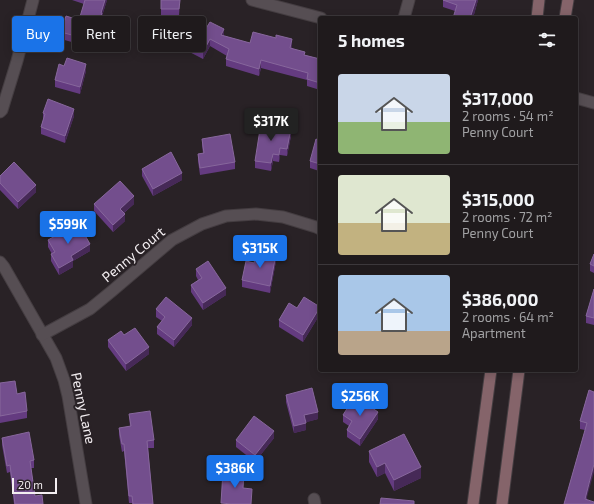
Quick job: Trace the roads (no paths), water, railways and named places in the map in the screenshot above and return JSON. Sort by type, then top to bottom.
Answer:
[{"type":"main road","points":[[537,16],[539,0]]},
{"type":"main road","points":[[565,16],[568,0]]},
{"type":"main road","points":[[473,504],[491,372]]},
{"type":"main road","points":[[502,504],[519,372]]},
{"type":"street","points":[[0,112],[2,110],[17,61],[34,0]]},
{"type":"street","points":[[252,0],[318,17]]},
{"type":"street","points":[[405,16],[409,0]]},
{"type":"street","points":[[578,99],[594,103]]},
{"type":"street","name":"Penny Court","points":[[42,335],[90,309],[172,240],[202,224],[226,216],[256,214],[283,217],[318,228]]},
{"type":"street","name":"Penny Lane","points":[[0,262],[56,358],[64,380],[86,504]]}]
